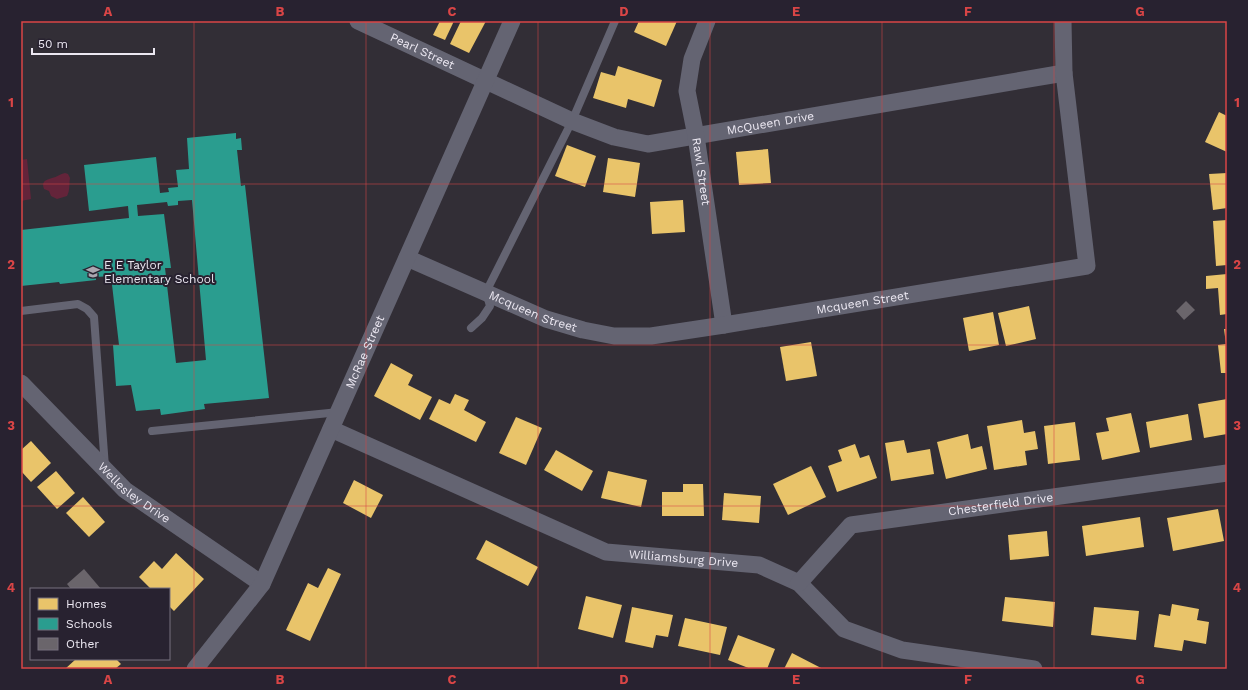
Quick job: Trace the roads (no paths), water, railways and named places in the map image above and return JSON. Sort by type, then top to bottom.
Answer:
[{"type":"street","name":"Pearl Street","points":[[358,21],[486,80]]},
{"type":"street","name":"McRae Street","points":[[195,669],[262,584],[512,21]]},
{"type":"street","name":"Rawl Street","points":[[707,21],[692,59],[686,91],[696,136],[724,325]]},
{"type":"street","name":"Mcqueen Street","points":[[407,258],[546,319],[583,330],[614,336],[651,336],[1087,266],[1064,73],[1063,21]]},
{"type":"street","name":"McQueen Drive","points":[[486,80],[572,121],[614,137],[648,144],[1064,73]]},
{"type":"street","name":"Wellesley Drive","points":[[21,383],[124,490],[262,584]]},
{"type":"street","name":"Williamsburg Drive","points":[[331,429],[606,552],[759,565],[799,583],[844,629],[902,650],[1034,669]]},
{"type":"street","name":"Chesterfield Drive","points":[[799,583],[851,525],[1227,473]]},
{"type":"lane","points":[[471,328],[482,318],[490,306],[486,292],[572,121],[615,21]]},
{"type":"lane","points":[[21,310],[78,304],[87,309],[94,317],[105,470]]},
{"type":"lane","points":[[152,431],[339,412]]},
{"type":"place","name":"E E Taylor Elementary School","points":[[93,272]]}]
